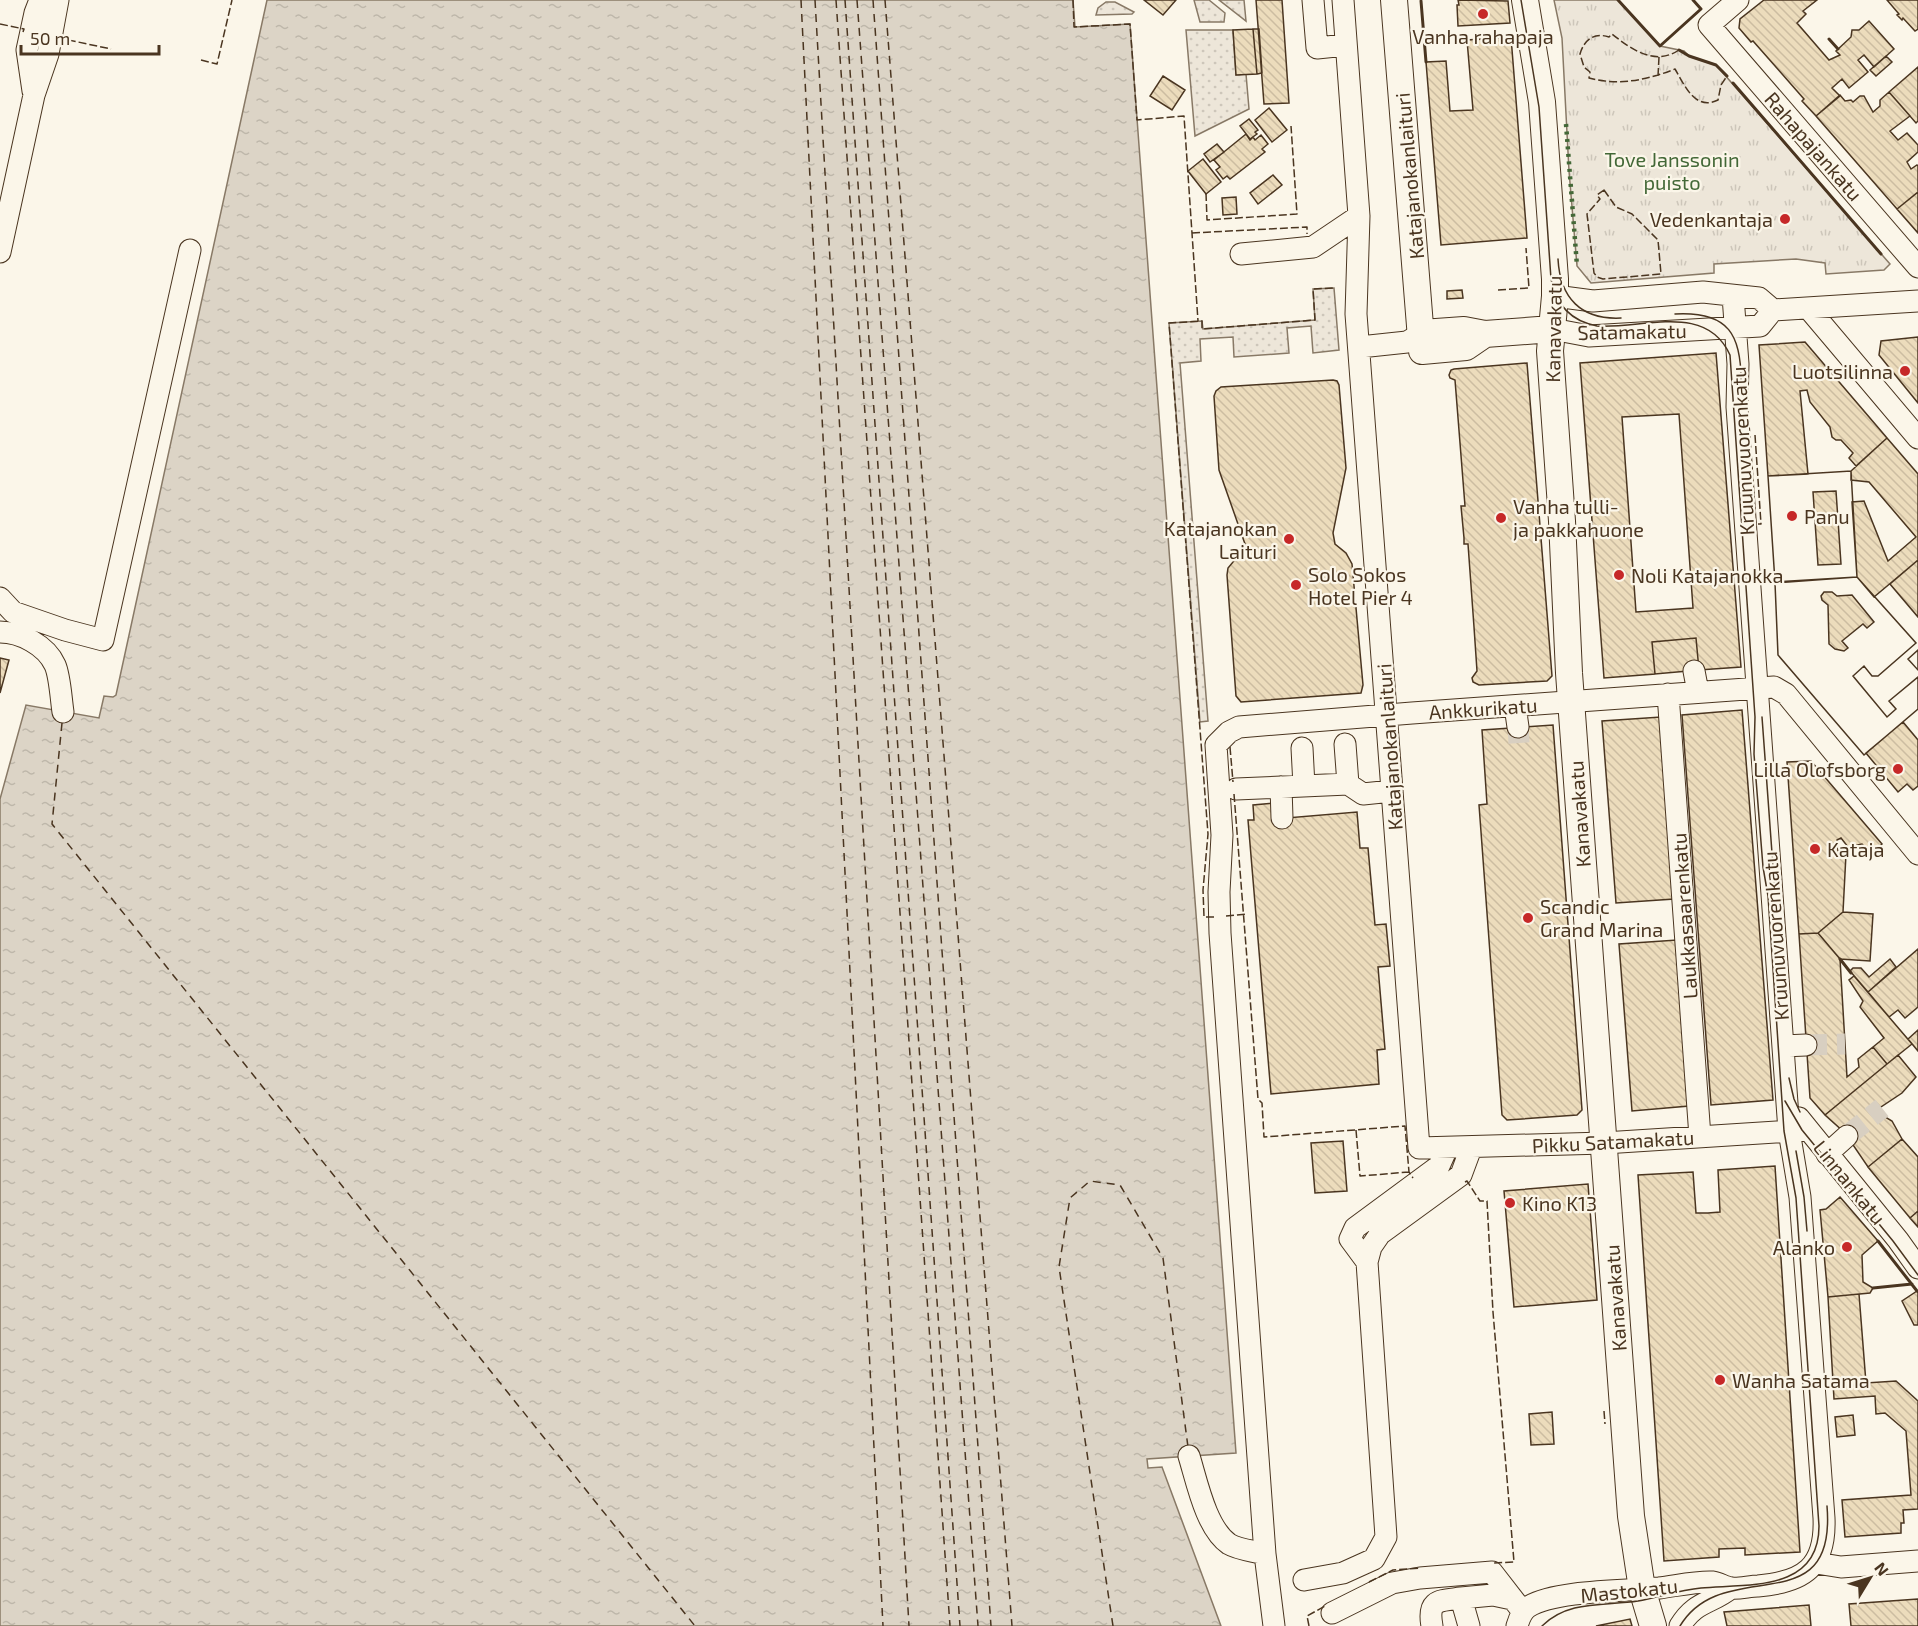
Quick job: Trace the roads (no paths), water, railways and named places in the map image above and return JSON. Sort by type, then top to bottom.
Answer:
[{"type":"main road","name":"Katajanokanlaituri","points":[[1394,0],[1417,342]]},
{"type":"main road","name":"Kanavakatu","points":[[1525,0],[1542,102],[1555,296],[1550,351],[1571,701],[1631,1516],[1642,1589],[1653,1626]]},
{"type":"main road","name":"Satamakatu","points":[[1417,342],[1464,330],[1485,334],[1552,329]]},
{"type":"street","points":[[34,95],[27,50],[40,0]]},
{"type":"street","points":[[0,252],[34,95],[48,54],[58,0]]},
{"type":"street","points":[[1313,0],[1317,48],[1346,45]]},
{"type":"street","name":"Katajanokanlaituri","points":[[1343,0],[1359,216],[1356,314],[1419,1148]]},
{"type":"street","name":"Rahapajankatu","points":[[1738,0],[1709,25],[1918,267]]},
{"type":"street","points":[[1241,254],[1313,247],[1359,216]]},
{"type":"street","points":[[0,598],[13,612],[65,630],[104,640],[190,250]]},
{"type":"street","name":"Satamakatu","points":[[1555,296],[1593,301],[1703,292],[1759,298],[1773,310],[1918,301]]},
{"type":"street","name":"Kruunuvuorenkatu","points":[[1733,296],[1738,364],[1737,407],[1786,1094],[1798,1130],[1800,1197],[1824,1518],[1823,1543],[1812,1567]]},
{"type":"street","points":[[1809,309],[1918,438]]},
{"type":"street","name":"Satamakatu","points":[[1552,329],[1589,336],[1760,326],[1773,310]]},
{"type":"street","points":[[1360,347],[1417,342]]},
{"type":"street","points":[[0,632],[16,634],[41,647],[55,665],[63,712]]},
{"type":"street","points":[[1694,671],[1698,692]]},
{"type":"street","points":[[1757,687],[1774,687],[1780,690],[1895,827],[1916,846]]},
{"type":"street","name":"Ankkurikatu","points":[[1265,1554],[1220,916],[1222,835],[1216,745],[1229,732],[1239,727],[1757,687]]},
{"type":"street","name":"Laukkasaarenkatu","points":[[1668,694],[1700,1137]]},
{"type":"street","points":[[1515,706],[1518,728]]},
{"type":"street","points":[[1345,744],[1348,784]]},
{"type":"street","points":[[1302,748],[1305,786]]},
{"type":"street","points":[[1236,789],[1348,784],[1363,794],[1392,791]]},
{"type":"street","points":[[1281,787],[1282,818]]},
{"type":"street","points":[[1783,1046],[1806,1045]]},
{"type":"street","name":"Pikku Satamakatu","points":[[1419,1148],[1604,1143],[1798,1130]]},
{"type":"street","name":"Linnankatu","points":[[1798,1130],[1827,1154],[1898,1240],[1918,1268]]},
{"type":"street","points":[[1827,1154],[1847,1136]]},
{"type":"street","points":[[1367,1262],[1350,1239],[1355,1228],[1439,1166],[1447,1148]]},
{"type":"street","points":[[1305,1580],[1343,1573],[1374,1559],[1386,1537],[1367,1262],[1371,1247],[1380,1234],[1461,1175],[1472,1148]]},
{"type":"street","points":[[1189,1456],[1201,1497],[1218,1534],[1232,1546],[1265,1554],[1274,1626]]},
{"type":"street","points":[[1812,1567],[1918,1561]]},
{"type":"street","name":"Mastokatu","points":[[1520,1611],[1562,1597],[1609,1590],[1714,1582],[1731,1588],[1773,1584],[1798,1578],[1812,1567]]},
{"type":"street","points":[[1332,1612],[1392,1583],[1420,1578],[1492,1572],[1520,1611]]},
{"type":"street","name":"Mastokatu","points":[[1680,1626],[1686,1616],[1698,1605],[1720,1596],[1731,1588]]},
{"type":"street","points":[[1432,1626],[1431,1608],[1438,1601],[1493,1595],[1520,1611]]},
{"type":"street","points":[[1461,1598],[1469,1626]]},
{"type":"water","points":[[267,0],[1073,0],[1075,27],[1130,24],[1236,1453],[1147,1459],[1148,1468],[1162,1467],[1221,1626],[0,1626],[0,799],[26,705],[99,718],[104,696],[116,695]]},
{"type":"tunnel","points":[[1518,727],[1519,743]]},
{"type":"tunnel","points":[[1806,1045],[1845,1044]]},
{"type":"tunnel","points":[[1847,1136],[1882,1108]]},
{"type":"tram line","points":[[1521,0],[1539,107],[1551,279],[1561,304],[1572,316],[1597,326],[1690,323],[1706,329],[1719,339],[1730,355],[1755,717],[1754,754],[1763,867],[1768,896],[1784,1131],[1796,1198],[1819,1526],[1816,1547],[1807,1563],[1794,1574],[1778,1580],[1759,1584],[1693,1589],[1638,1601],[1575,1608],[1563,1612],[1542,1626]]},
{"type":"tram line","points":[[1558,259],[1563,285],[1575,304],[1595,315],[1621,318]]},
{"type":"tram line","points":[[1675,314],[1708,317],[1720,322],[1729,330],[1739,352],[1741,385]]},
{"type":"tram line","points":[[1762,717],[1775,894]]},
{"type":"tram line","points":[[1789,1078],[1800,1112]]},
{"type":"tram line","points":[[1785,1101],[1802,1130],[1918,1275]]},
{"type":"tram line","points":[[1796,1151],[1807,1231]]},
{"type":"tram line","points":[[1680,1626],[1699,1605],[1723,1593],[1774,1584],[1796,1577],[1814,1565],[1825,1543],[1827,1506]]},
{"type":"place","name":"Vanha rahapaja","points":[[1483,14]]},
{"type":"place","name":"Vedenkantaja","points":[[1785,219]]},
{"type":"place","name":"Luotsilinna","points":[[1905,371]]},
{"type":"place","name":"Panu","points":[[1792,516]]},
{"type":"place","name":"Vanha tulli- ja pakkahuone","points":[[1501,518]]},
{"type":"place","name":"Katajanokan Laituri","points":[[1289,539]]},
{"type":"place","name":"Noli Katajanokka","points":[[1619,575]]},
{"type":"place","name":"Solo Sokos Hotel Pier 4","points":[[1296,585]]},
{"type":"place","name":"Lilla Olofsborg","points":[[1898,769]]},
{"type":"place","name":"Kataja","points":[[1815,849]]},
{"type":"place","name":"Scandic Grand Marina","points":[[1528,918]]},
{"type":"place","name":"Kino K13","points":[[1510,1203]]},
{"type":"place","name":"Alanko","points":[[1847,1247]]},
{"type":"place","name":"Wanha Satama","points":[[1720,1380]]},
{"type":"park label","name":"Tove Janssonin puisto","points":[[1672,170]]}]
